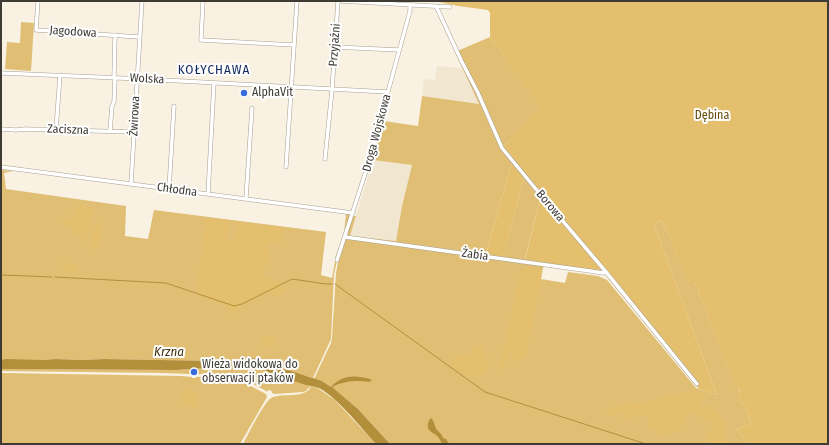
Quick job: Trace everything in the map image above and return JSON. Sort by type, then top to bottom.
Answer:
[{"type":"street","name":"Jagodowa","points":[[38,1],[36,30],[139,37]]},
{"type":"street","name":"Żwirowa","points":[[131,184],[142,1]]},
{"type":"street","points":[[203,1],[201,40],[294,45]]},
{"type":"street","points":[[286,167],[297,1]]},
{"type":"street","name":"Przyjaźni","points":[[325,159],[332,90],[338,1]]},
{"type":"street","points":[[341,1],[450,7]]},
{"type":"street","name":"Droga Wojskowa","points":[[338,260],[368,165],[410,11],[410,5]]},
{"type":"street","name":"Borowa","points":[[436,6],[478,93],[502,148],[697,384]]},
{"type":"street","points":[[110,131],[112,106],[114,102],[116,35]]},
{"type":"street","points":[[334,47],[399,50]]},
{"type":"street","name":"Wolska","points":[[1,73],[388,92]]},
{"type":"street","points":[[56,130],[60,75]]},
{"type":"street","points":[[208,194],[214,83]]},
{"type":"street","points":[[169,188],[174,106]]},
{"type":"street","points":[[246,198],[252,108]]},
{"type":"street","name":"Zaciszna","points":[[1,129],[134,132]]},
{"type":"street","name":"Chłodna","points":[[1,167],[353,213]]},
{"type":"street","name":"Żabia","points":[[345,237],[603,273],[606,272]]},
{"type":"shaded area","points":[[21,22],[34,23],[31,71],[5,69],[7,42],[20,43]]},
{"type":"shaded area","points":[[490,37],[542,107],[504,146],[513,158],[486,254],[503,256],[524,178],[540,198],[525,259],[544,263],[541,279],[565,283],[568,272],[598,276],[607,280],[696,388],[717,395],[654,224],[662,220],[690,284],[695,283],[736,388],[738,388],[740,394],[738,400],[744,405],[751,423],[736,429],[749,444],[390,444],[358,409],[334,389],[322,381],[314,379],[331,343],[336,273],[340,252],[353,216],[356,216],[350,236],[396,241],[402,206],[412,165],[373,160],[384,121],[418,126],[422,96],[479,104],[455,52]]},
{"type":"shaded area","points":[[437,66],[462,68],[479,104],[422,96],[424,79],[435,80]]},
{"type":"shaded area","points":[[373,160],[412,165],[402,206],[396,241],[350,236]]},
{"type":"shaded area","points":[[1,170],[13,171],[4,173],[6,189],[126,206],[125,236],[148,239],[154,210],[326,232],[321,275],[332,278],[336,256],[344,233],[346,214],[350,215],[334,274],[331,339],[313,378],[281,369],[254,358],[248,360],[217,361],[104,359],[1,360]]},
{"type":"shaded area","points":[[254,358],[264,363],[322,381],[331,387],[340,380],[349,377],[359,377],[372,380],[369,382],[345,382],[332,387],[358,409],[390,444],[376,444],[356,421],[323,390],[274,377],[271,373],[254,366],[176,370],[1,369],[1,360],[6,359],[217,361],[248,360]]},
{"type":"shaded area","points":[[254,366],[271,373],[271,377],[274,380],[283,378],[310,386],[303,392],[275,394],[272,393],[272,391],[268,390],[267,392],[244,379],[233,375],[195,373],[1,371],[1,369],[176,370]]},
{"type":"shaded area","points":[[1,373],[181,376],[192,378],[211,376],[233,377],[266,394],[267,397],[240,444],[1,444]]},
{"type":"shaded area","points":[[310,386],[316,387],[334,399],[376,444],[243,444],[261,410],[270,399],[278,396],[300,394],[309,390]]},
{"type":"shaded area","points":[[431,418],[437,430],[449,444],[442,444],[438,437],[428,428]]},
{"type":"green space","name":"Dębina","points":[[439,1],[828,1],[828,444],[749,444],[736,429],[751,423],[744,405],[738,400],[738,395],[740,393],[738,388],[736,389],[695,283],[690,285],[662,220],[654,224],[717,395],[699,389],[602,271],[525,260],[540,198],[524,178],[503,257],[486,254],[513,158],[504,146],[541,107],[490,37],[490,13],[488,10],[458,6]]},
{"type":"green space","points":[[79,205],[86,206],[96,212],[93,215],[86,236],[86,244],[81,236],[74,233],[70,226],[63,224]]},
{"type":"green space","points":[[207,219],[227,221],[227,240],[229,242],[235,239],[239,223],[281,228],[282,243],[269,243],[267,245],[269,259],[261,272],[266,279],[271,278],[276,282],[278,281],[285,289],[284,292],[277,296],[268,292],[256,296],[241,304],[233,316],[231,316],[229,307],[199,296],[197,287]]},
{"type":"green space","points":[[100,223],[102,228],[97,248],[91,250],[90,247],[93,227]]},
{"type":"green space","points":[[66,261],[68,264],[76,265],[78,267],[75,273],[69,272],[65,269],[62,263]]},
{"type":"green space","points":[[528,266],[537,267],[542,273],[526,355],[514,363],[514,358],[509,352],[503,369],[499,371],[521,271]]},
{"type":"green space","points":[[268,336],[275,339],[277,343],[276,346],[273,347],[262,345],[260,342],[261,340]]},
{"type":"green space","points":[[473,345],[483,347],[485,355],[490,360],[486,373],[471,379],[451,364],[456,355],[465,356],[471,354]]},
{"type":"green space","points":[[185,389],[193,392],[198,398],[199,403],[197,407],[191,408],[184,403],[182,395]]},
{"type":"green space","points":[[694,390],[701,393],[706,399],[700,402],[700,405],[713,407],[727,425],[724,437],[729,444],[711,444],[705,440],[705,436],[713,426],[691,411],[679,430],[660,436],[657,431],[648,427],[648,414],[624,420],[622,413],[613,416],[607,414],[608,409],[631,402],[635,405]]},
{"type":"waterway","points":[[1,275],[52,277]]},
{"type":"waterway","points":[[55,277],[166,283],[234,306],[242,304],[292,279],[332,284]]},
{"type":"waterway","points":[[335,284],[485,392],[646,444]]},
{"type":"place","name":"AlphaVit","points":[[244,93]]},
{"type":"place","name":"Wieża widokowa do obserwacji ptaków","points":[[194,372]]},
{"type":"district","name":"KOŁYCHAWA","points":[[214,70]]},
{"type":"water label","name":"Krzna","points":[[169,352]]}]
